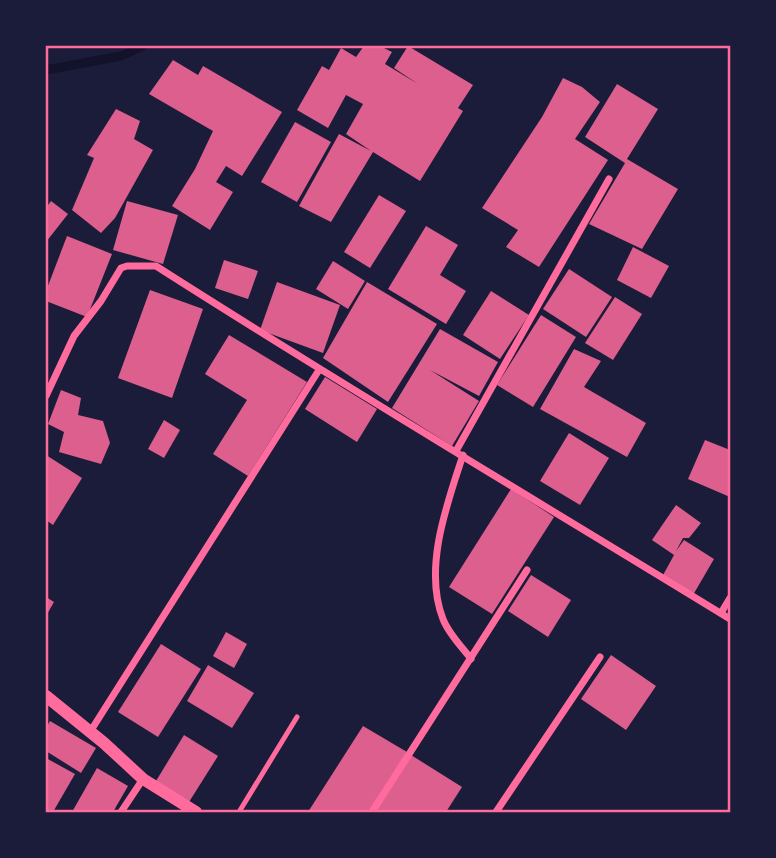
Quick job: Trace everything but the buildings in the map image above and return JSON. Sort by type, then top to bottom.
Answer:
[{"type":"street","points":[[471,659],[443,620],[436,586],[441,524],[459,453],[609,179]]},
{"type":"street","points":[[46,396],[74,336],[121,268],[156,265],[319,370],[730,619]]},
{"type":"street","points":[[90,732],[319,370]]},
{"type":"street","points":[[372,813],[527,570]]},
{"type":"street","points":[[721,614],[730,598]]},
{"type":"street","points":[[496,813],[600,657]]},
{"type":"street","points":[[46,696],[143,779],[195,813]]},
{"type":"street","points":[[121,813],[143,779]]},
{"type":"lane","points":[[239,813],[297,717]]},
{"type":"waterway","points":[[46,70],[121,56],[143,46]]}]
